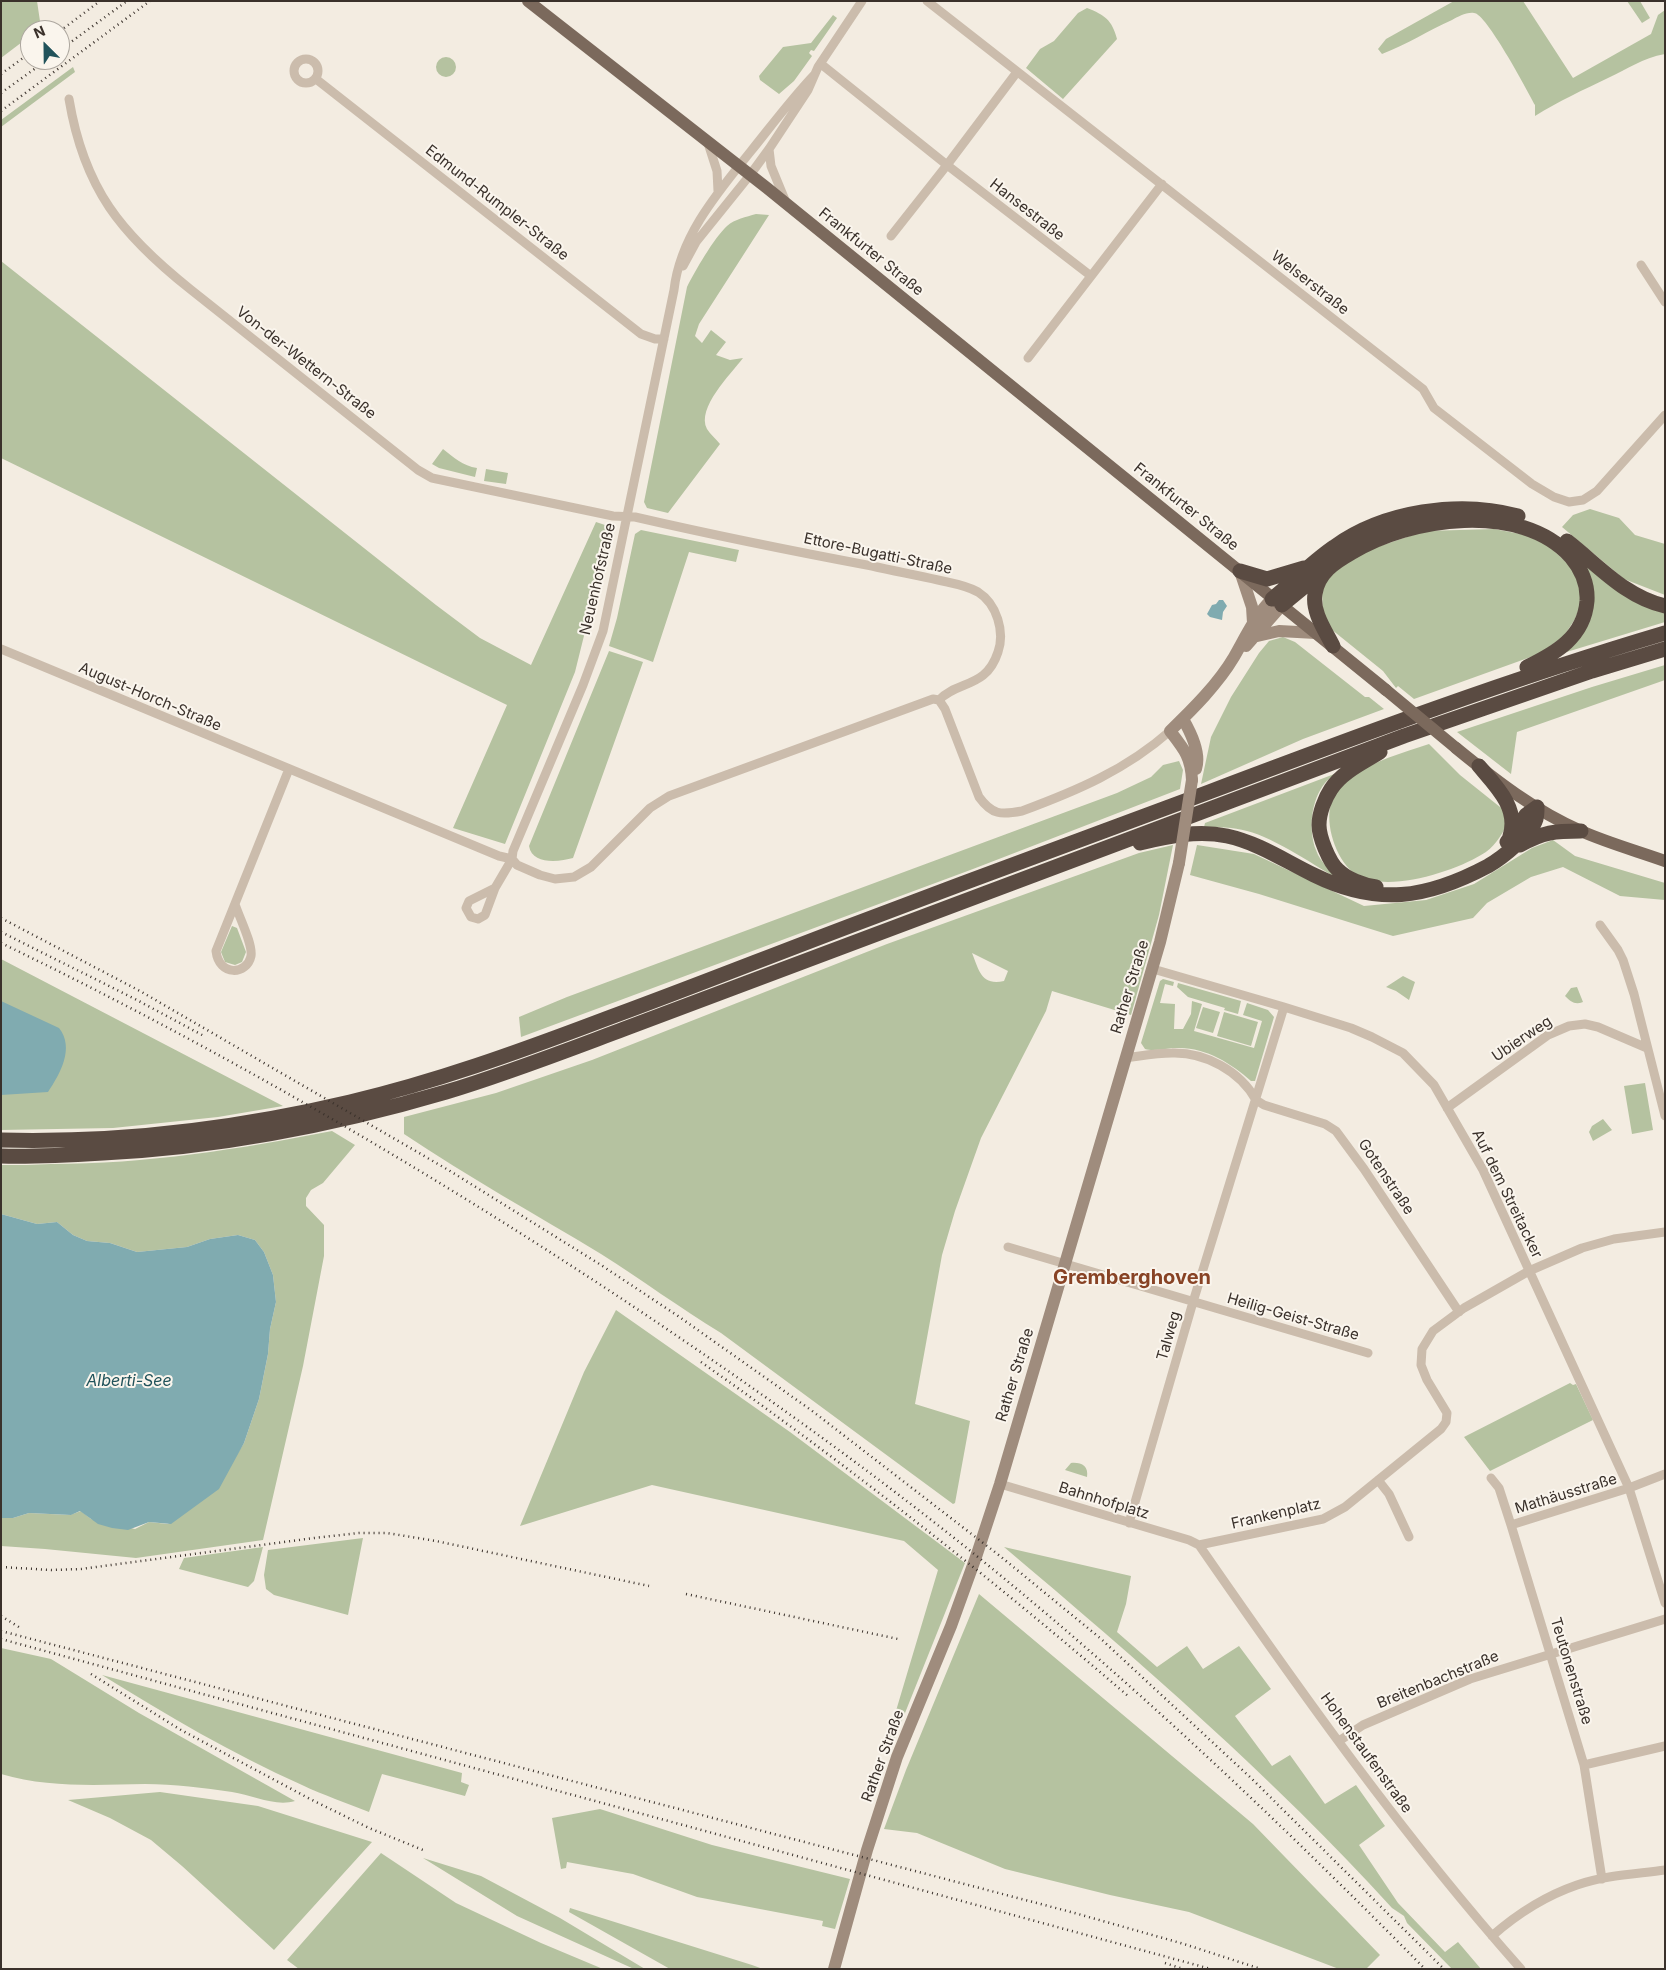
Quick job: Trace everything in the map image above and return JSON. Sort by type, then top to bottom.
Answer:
[{"type":"highway","points":[[1277,602],[1314,563],[1334,546],[1370,527],[1387,521],[1418,513],[1447,510],[1508,513],[1533,521],[1559,535],[1619,585],[1640,597],[1665,606]]},
{"type":"highway","points":[[1277,602],[1357,549],[1374,541],[1419,526],[1469,521],[1519,525],[1547,537],[1565,550],[1579,568],[1586,582],[1585,614],[1576,632],[1562,647],[1547,658],[1469,695]]},
{"type":"highway","points":[[1240,571],[1267,579],[1294,572],[1314,563]]},
{"type":"highway","points":[[1328,568],[1316,588],[1314,601],[1320,620],[1333,646]]},
{"type":"highway","points":[[1,1140],[114,1137],[259,1121],[351,1102],[439,1078],[562,1036],[864,920],[1469,695],[1665,632]]},
{"type":"highway","points":[[1,1156],[69,1155],[146,1150],[222,1142],[356,1116],[422,1098],[530,1064],[1404,736],[1592,671],[1665,649]]},
{"type":"highway","points":[[1404,736],[1346,774],[1332,787],[1326,799],[1319,824],[1327,854],[1338,871],[1366,885],[1376,887],[1402,887],[1435,882],[1481,863],[1508,846],[1538,835],[1568,831],[1581,832]]},
{"type":"highway","points":[[1479,766],[1501,792],[1511,810],[1513,821],[1508,846]]},
{"type":"highway","points":[[1072,860],[1171,836],[1210,833],[1242,840],[1260,847],[1342,888],[1380,896],[1409,894],[1457,881],[1495,862],[1508,846],[1524,835],[1536,820],[1537,807]]},
{"type":"main road","name":"Frankfurter Straße","points":[[528,1],[750,175],[1501,784],[1581,832],[1665,860]]},
{"type":"street","points":[[750,175],[808,90],[821,64],[862,1]]},
{"type":"street","name":"Welserstraße","points":[[927,1],[1423,389],[1434,408],[1532,484],[1554,497],[1569,502],[1590,497],[1665,415]]},
{"type":"street","name":"Hansestraße","points":[[821,64],[947,165],[1091,276]]},
{"type":"street","points":[[892,236],[1017,72]]},
{"type":"street","points":[[738,166],[790,100],[815,74]]},
{"type":"street","name":"Edmund-Rumpler-Straße","points":[[316,79],[641,334],[655,339],[664,339]]},
{"type":"street","name":"Von-der-Wettern-Straße","points":[[69,99],[86,164],[105,200],[130,235],[159,264],[418,470],[436,480],[613,516],[627,515]]},
{"type":"street","points":[[708,142],[719,181],[717,194]]},
{"type":"street","points":[[769,149],[774,176],[787,205]]},
{"type":"street","name":"Neuenhofstraße","points":[[495,888],[512,859],[512,851],[583,685],[603,631],[674,290],[676,270],[686,243],[717,194],[738,166]]},
{"type":"street","name":"Neuenhofstraße","points":[[674,290],[686,259],[696,242],[750,175]]},
{"type":"street","points":[[1028,358],[1162,184]]},
{"type":"street","points":[[1641,264],[1665,302]]},
{"type":"street","name":"Ettore-Bugatti-Straße","points":[[512,859],[517,864],[540,875],[555,879],[574,877],[591,867],[650,808],[669,796],[922,702],[933,699],[939,700],[944,694],[971,684],[980,678],[993,664],[999,651],[1001,630],[997,618],[988,602],[976,591],[962,585],[627,515]]},
{"type":"street","points":[[1240,571],[1252,607],[1253,623]]},
{"type":"street","points":[[939,700],[945,709],[979,797],[987,809],[1010,814],[1022,811],[1105,777],[1144,752],[1170,731],[1183,719],[1233,658],[1253,637],[1277,602]]},
{"type":"street","points":[[1233,658],[1253,623],[1277,602]]},
{"type":"street","points":[[1253,637],[1279,631],[1316,633]]},
{"type":"street","name":"August-Horch-Straße","points":[[1,649],[486,851],[512,859]]},
{"type":"street","name":"Rather Straße","points":[[834,1969],[867,1850],[897,1757],[951,1626],[1000,1484],[1153,968],[1178,863],[1194,766],[1195,746],[1183,719]]},
{"type":"street","points":[[1170,731],[1185,750],[1194,766]]},
{"type":"street","points":[[234,904],[251,947],[251,956],[247,964],[241,969],[232,970],[224,969],[219,964],[216,951],[234,904],[288,769]]},
{"type":"street","points":[[1600,926],[1623,960],[1665,1116]]},
{"type":"street","name":"Auf dem Streitacker","points":[[1153,968],[1284,1007],[1377,1038],[1403,1053],[1434,1085],[1483,1170],[1629,1488],[1665,1603]]},
{"type":"street","name":"Talweg","points":[[1129,1523],[1193,1302],[1284,1007]]},
{"type":"street","name":"Ubierweg","points":[[1447,1108],[1548,1035],[1569,1026],[1585,1024],[1598,1027],[1648,1048]]},
{"type":"street","points":[[1125,1058],[1174,1052],[1206,1059],[1218,1064],[1241,1080],[1256,1100]]},
{"type":"street","name":"Gotenstraße","points":[[1256,1100],[1264,1105],[1325,1124],[1336,1131],[1364,1169],[1459,1312]]},
{"type":"street","name":"Frankenplatz","points":[[1199,1545],[1323,1519],[1345,1507],[1441,1429],[1446,1422],[1447,1413],[1427,1380],[1422,1365],[1421,1356],[1425,1342],[1433,1331],[1459,1312],[1529,1271],[1593,1245],[1614,1239],[1665,1232]]},
{"type":"street","name":"Heilig-Geist-Straße","points":[[1008,1247],[1368,1354]]},
{"type":"street","name":"Mathäusstraße","points":[[1511,1525],[1629,1488],[1665,1474]]},
{"type":"street","name":"Teutonenstraße","points":[[1491,1478],[1499,1488],[1584,1764],[1602,1879]]},
{"type":"street","points":[[1378,1480],[1389,1494],[1409,1537]]},
{"type":"street","name":"Bahnhofplatz","points":[[1000,1484],[1189,1540],[1199,1545]]},
{"type":"street","name":"Hohenstaufenstraße","points":[[1199,1545],[1339,1741],[1426,1857],[1521,1969]]},
{"type":"street","name":"Breitenbachstraße","points":[[1339,1741],[1363,1725],[1470,1679],[1665,1619]]},
{"type":"street","points":[[1584,1764],[1665,1746]]},
{"type":"street","points":[[1492,1936],[1512,1918],[1536,1904],[1578,1885],[1602,1879],[1665,1870]]},
{"type":"green space","points":[[1,1],[37,1],[40,20],[20,20],[20,44],[1,58]]},
{"type":"green space","points":[[1454,1],[1523,1],[1573,78],[1651,34],[1658,15],[1665,10],[1665,54],[1635,64],[1535,116],[1535,105],[1506,53],[1480,16],[1474,13],[1459,16],[1382,54],[1378,49],[1386,39]]},
{"type":"green space","points":[[1627,1],[1640,1],[1650,18],[1642,23]]},
{"type":"green space","points":[[1087,8],[1107,19],[1113,27],[1117,39],[1063,99],[1026,68],[1040,49],[1054,41],[1078,13]]},
{"type":"green space","points":[[833,15],[837,18],[814,51],[811,50],[809,53],[812,56],[794,81],[779,94],[760,80],[759,76],[783,47],[811,43]]},
{"type":"green space","points":[[446,57],[453,60],[456,67],[453,74],[446,77],[439,74],[436,67],[439,60]]},
{"type":"green space","points":[[73,67],[75,72],[1,127],[1,120]]},
{"type":"green space","points":[[756,214],[769,215],[699,324],[695,336],[702,343],[711,330],[726,342],[716,355],[730,360],[743,358],[716,392],[706,411],[705,421],[707,429],[720,444],[668,513],[647,508],[644,502],[687,287],[705,255],[722,231],[741,218]]},
{"type":"green space","points":[[1,261],[436,605],[480,638],[531,665],[596,522],[611,527],[575,672],[505,844],[453,828],[507,705],[1,458]]},
{"type":"green space","points":[[443,449],[454,458],[477,468],[475,477],[439,468],[432,464]]},
{"type":"green space","points":[[486,469],[508,473],[506,484],[484,481]]},
{"type":"green space","points":[[1590,509],[1619,518],[1635,535],[1665,544],[1665,595],[1624,579],[1562,527],[1573,515]]},
{"type":"green space","points":[[1494,529],[1526,535],[1549,546],[1572,568],[1580,588],[1580,606],[1575,619],[1564,636],[1539,654],[1414,699],[1398,686],[1396,688],[1383,671],[1331,629],[1323,616],[1322,590],[1326,578],[1365,551],[1425,531]]},
{"type":"green space","points":[[641,530],[739,550],[736,562],[689,552],[653,662],[609,646],[635,534]]},
{"type":"green space","points":[[1579,562],[1665,609],[1665,622],[1560,654],[1582,628]]},
{"type":"green space","points":[[1283,637],[1295,642],[1365,697],[1369,697],[1384,709],[1303,739],[1201,784],[1211,737],[1231,697],[1259,653],[1269,641]]},
{"type":"green space","points":[[609,651],[643,662],[573,858],[547,861],[535,856],[529,846]]},
{"type":"green space","points":[[1665,665],[1665,680],[1517,732],[1511,774],[1457,732],[1592,687]]},
{"type":"green space","points":[[1429,744],[1460,775],[1505,811],[1508,823],[1497,841],[1486,852],[1437,874],[1402,881],[1385,882],[1370,880],[1357,875],[1344,863],[1332,836],[1329,816],[1335,795],[1348,780],[1370,766],[1389,757]]},
{"type":"green space","points":[[1179,761],[1183,770],[1180,789],[973,869],[521,1037],[519,1017],[567,997],[1117,793],[1151,777],[1163,765]]},
{"type":"green space","points":[[1337,773],[1320,790],[1312,815],[1312,833],[1318,855],[1343,882],[1283,846],[1258,835],[1236,829],[1204,827],[1205,823]]},
{"type":"green space","points":[[1553,840],[1575,856],[1665,883],[1665,900],[1620,896],[1563,867],[1531,877],[1487,903],[1473,918],[1393,936],[1259,894],[1190,875],[1197,845],[1254,854],[1364,906],[1426,900],[1474,884],[1532,848]]},
{"type":"green space","points":[[1173,845],[1159,915],[1131,1015],[1052,991],[1046,1011],[981,1138],[955,1211],[942,1255],[915,1404],[970,1421],[955,1503],[953,1504],[721,1333],[601,1254],[404,1134],[404,1117],[496,1093],[592,1060],[887,944],[1139,853]],"holes":[[[972,953],[1008,971],[1004,981],[990,981],[979,971]]]},
{"type":"green space","points":[[232,926],[237,928],[246,952],[242,962],[235,965],[225,962],[221,952]]},
{"type":"green space","points":[[1,959],[283,1106],[218,1117],[113,1128],[1,1130]]},
{"type":"green space","points":[[1403,976],[1415,982],[1409,1000],[1386,987]]},
{"type":"green space","points":[[1163,979],[1174,982],[1173,986],[1165,984],[1160,1003],[1175,1004],[1174,1029],[1183,1029],[1191,1014],[1192,1001],[1202,1004],[1194,1031],[1254,1048],[1262,1021],[1243,1015],[1247,1003],[1268,1010],[1274,1017],[1255,1081],[1251,1081],[1217,1057],[1198,1050],[1187,1048],[1145,1049],[1141,1043],[1160,981]]},
{"type":"green space","points":[[1178,983],[1241,1001],[1238,1014],[1188,997],[1177,987]]},
{"type":"green space","points":[[1577,987],[1583,1002],[1575,1003],[1565,996],[1571,988]]},
{"type":"green space","points":[[1203,1007],[1220,1012],[1213,1033],[1196,1028]]},
{"type":"green space","points":[[1224,1012],[1258,1022],[1251,1046],[1217,1036]]},
{"type":"green space","points":[[1645,1083],[1653,1130],[1632,1134],[1624,1086]]},
{"type":"green space","points":[[1603,1119],[1612,1130],[1593,1141],[1589,1132],[1592,1126]]},
{"type":"green space","points":[[332,1131],[355,1145],[323,1183],[311,1190],[306,1198],[306,1206],[324,1225],[324,1256],[303,1366],[263,1540],[136,1558],[1,1546],[1,1518],[13,1518],[29,1513],[70,1515],[81,1511],[91,1519],[135,1529],[149,1522],[168,1524],[234,1459],[244,1443],[259,1399],[276,1302],[273,1275],[264,1252],[255,1240],[238,1235],[210,1239],[187,1247],[137,1252],[110,1243],[87,1241],[73,1235],[57,1222],[37,1224],[1,1214],[1,1165],[87,1163],[157,1158],[263,1144]]},
{"type":"green space","points":[[616,1310],[790,1432],[965,1563],[893,1743],[884,1751],[938,1570],[904,1541],[652,1485],[520,1526],[584,1372]]},
{"type":"green space","points":[[1570,1383],[1576,1384],[1593,1420],[1490,1471],[1464,1437]]},
{"type":"green space","points":[[1071,1463],[1084,1465],[1087,1470],[1087,1477],[1065,1470]]},
{"type":"green space","points":[[363,1538],[348,1615],[274,1595],[266,1589],[264,1575],[268,1550]]},
{"type":"green space","points":[[263,1547],[254,1581],[248,1587],[179,1569],[184,1558]]},
{"type":"green space","points":[[1004,1547],[1131,1576],[1126,1604],[1117,1632],[1157,1667],[1187,1646],[1203,1669],[1239,1646],[1271,1689],[1235,1716],[1272,1766],[1290,1755],[1325,1804],[1356,1785],[1385,1826],[1359,1845],[1398,1903],[1445,1952],[1458,1942],[1481,1969],[1452,1969],[1407,1923],[1404,1916],[1392,1908],[1253,1766],[1105,1633]]},
{"type":"green space","points":[[979,1594],[1253,1824],[1380,1955],[1366,1969],[1339,1969],[1189,1912],[1005,1869],[917,1833],[884,1829],[906,1770]]},
{"type":"green space","points":[[1,1648],[51,1659],[139,1713],[295,1801],[272,1802],[240,1793],[178,1785],[55,1784],[1,1774]]},
{"type":"green space","points":[[102,1675],[462,1773],[461,1782],[469,1785],[465,1796],[382,1774],[369,1812],[310,1789],[250,1760],[175,1719]]},
{"type":"green space","points":[[160,1792],[258,1806],[372,1842],[274,1950],[151,1840],[110,1818],[68,1800]]},
{"type":"green space","points":[[600,1809],[712,1845],[850,1879],[835,1929],[822,1926],[823,1921],[697,1897],[633,1874],[567,1862],[566,1868],[561,1869],[552,1818]]},
{"type":"green space","points":[[381,1853],[456,1903],[541,1943],[603,1969],[299,1969],[287,1960]]},
{"type":"green space","points":[[423,1858],[481,1876],[560,1918],[645,1969],[634,1969],[517,1916]]},
{"type":"green space","points":[[570,1908],[763,1969],[670,1969],[569,1912]]},
{"type":"water","points":[[1219,600],[1223,600],[1227,606],[1223,612],[1222,620],[1210,617],[1207,614],[1212,605],[1216,604]]},
{"type":"water","points":[[1,1001],[59,1028],[64,1036],[66,1052],[64,1061],[48,1092],[1,1095]]},
{"type":"water","name":"Alberti-See","points":[[1,1214],[37,1224],[57,1222],[73,1235],[87,1241],[110,1243],[137,1252],[187,1247],[210,1239],[238,1235],[255,1240],[264,1252],[273,1275],[276,1302],[259,1399],[244,1443],[219,1489],[171,1524],[149,1522],[128,1530],[112,1528],[98,1524],[80,1511],[71,1515],[29,1513],[13,1518],[1,1518]]},
{"type":"railway","points":[[70,24],[100,1]]},
{"type":"railway","points":[[70,43],[127,1]]},
{"type":"railway","points":[[1,111],[150,1]]},
{"type":"railway","points":[[1,74],[20,60]]},
{"type":"railway","points":[[1,93],[33,70]]},
{"type":"railway","points":[[1,918],[140,991],[450,1171],[601,1265],[678,1316],[811,1410],[1000,1556],[1100,1638],[1251,1778],[1444,1969]]},
{"type":"railway","points":[[1,932],[204,1036]]},
{"type":"railway","points":[[1,943],[80,982],[237,1065],[391,1154],[616,1295],[806,1426],[899,1495],[989,1566],[1158,1711],[1320,1864],[1425,1969]]},
{"type":"railway","points":[[701,1362],[811,1441],[919,1524],[1128,1696]]},
{"type":"railway","points":[[1,1567],[51,1570],[81,1569],[314,1538],[359,1533],[387,1533],[436,1541],[649,1586]]},
{"type":"railway","points":[[686,1594],[898,1639]]},
{"type":"railway","points":[[1,1616],[22,1629]]},
{"type":"railway","points":[[1,1631],[1071,1912],[1184,1944],[1261,1969]]},
{"type":"railway","points":[[1,1639],[1211,1969]]},
{"type":"railway","points":[[91,1674],[181,1730],[312,1800],[369,1828],[423,1850]]},
{"type":"railway","points":[[1165,1963],[1183,1969]]},
{"type":"district","name":"Gremberghoven","points":[[1132,1278]]}]
